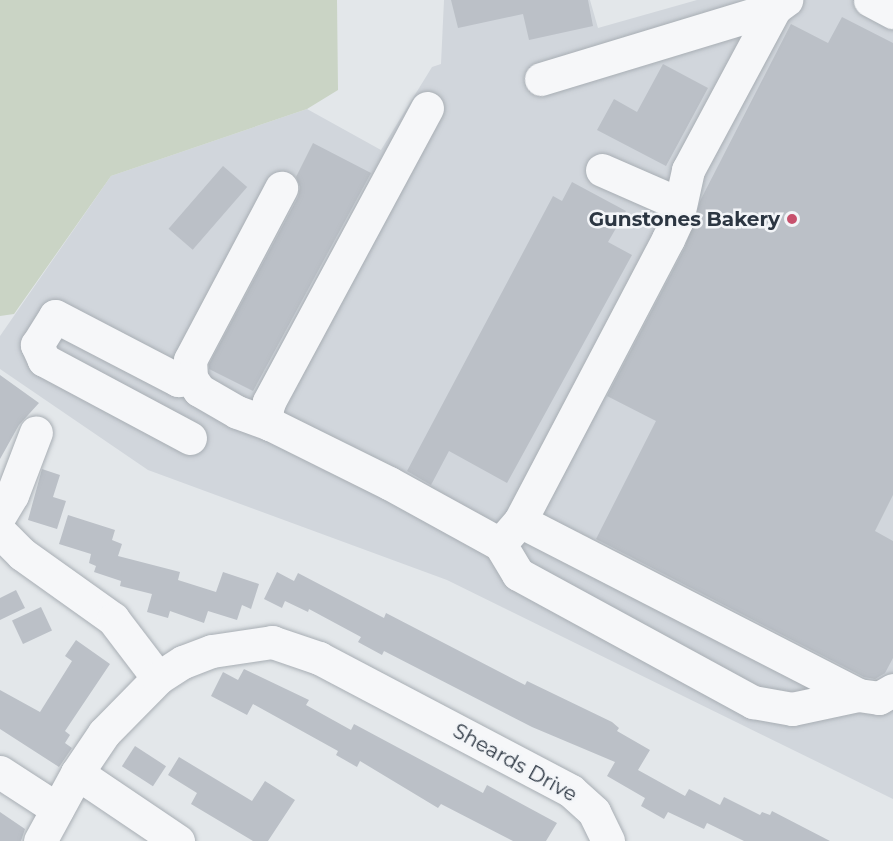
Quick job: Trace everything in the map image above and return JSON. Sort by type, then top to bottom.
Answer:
[{"type":"street","points":[[870,0],[893,12]]},
{"type":"street","points":[[541,79],[781,4]]},
{"type":"street","points":[[781,4],[688,170],[669,239],[510,532],[518,574],[753,702],[792,710],[858,695]]},
{"type":"street","points":[[270,424],[266,412],[269,402],[427,108]]},
{"type":"street","points":[[602,170],[680,204]]},
{"type":"street","points":[[281,188],[190,360],[190,378],[199,390],[237,412],[270,424],[389,483],[510,532],[858,695],[879,698],[893,690]]},
{"type":"street","points":[[190,378],[178,380],[55,316],[37,345],[44,360],[190,438]]},
{"type":"street","points":[[0,515],[12,495],[36,432]]},
{"type":"street","points":[[0,532],[22,554],[113,619],[158,678]]},
{"type":"street","name":"Sheards Drive","points":[[40,841],[76,773],[104,734],[158,678],[183,662],[212,651],[272,642],[319,658],[571,791],[594,812],[608,841]]},
{"type":"street","points":[[0,772],[57,809]]},
{"type":"street","points":[[76,773],[178,841]]},
{"type":"shaded area","points":[[444,0],[590,0],[598,28],[697,0],[893,0],[893,799],[447,580],[148,470],[0,369],[0,336],[111,176],[307,109],[381,150],[432,67],[441,64]]},
{"type":"green space","points":[[0,0],[337,0],[338,90],[307,109],[111,176],[14,314],[0,316]]},
{"type":"building","points":[[451,0],[588,0],[593,26],[529,40],[523,14],[458,28]]},
{"type":"building","name":"Gunstones Bakery","points":[[842,17],[893,43],[893,495],[875,531],[893,541],[893,658],[885,673],[875,679],[864,677],[596,539],[656,421],[607,396],[685,247],[700,201],[791,24],[828,43]]},
{"type":"building","points":[[663,64],[708,88],[666,166],[597,130],[614,99],[637,112]]},
{"type":"building","points":[[313,143],[371,173],[253,391],[209,369],[209,364],[298,197],[300,187],[296,177]]},
{"type":"building","points":[[223,166],[247,187],[193,250],[169,229]]},
{"type":"building","points":[[572,182],[626,211],[608,242],[632,255],[507,483],[449,451],[431,485],[407,471],[553,196],[562,201]]},
{"type":"building","points":[[0,375],[39,403],[19,425],[0,459]]},
{"type":"building","points":[[42,469],[60,475],[53,497],[66,501],[57,529],[28,520]]},
{"type":"building","points":[[68,515],[115,530],[112,540],[122,544],[118,556],[180,572],[178,580],[216,592],[223,572],[259,584],[251,609],[242,605],[237,620],[208,611],[204,623],[170,611],[168,618],[147,612],[152,594],[120,586],[121,581],[94,572],[96,566],[89,563],[91,554],[59,544]]},
{"type":"building","points":[[277,572],[294,581],[298,573],[384,618],[386,613],[525,685],[527,681],[612,722],[619,728],[617,731],[650,750],[638,770],[685,796],[689,789],[720,805],[724,797],[760,815],[762,812],[770,815],[772,811],[830,841],[744,841],[707,823],[704,829],[668,812],[664,819],[641,806],[645,798],[607,776],[615,762],[532,727],[384,651],[382,655],[358,642],[361,637],[309,609],[308,612],[285,601],[282,608],[264,599]]},
{"type":"building","points":[[16,590],[25,608],[0,620],[0,598]]},
{"type":"building","points":[[41,607],[52,631],[23,644],[12,621]]},
{"type":"building","points":[[76,640],[110,664],[65,731],[70,735],[65,743],[72,748],[59,767],[0,729],[0,690],[40,712],[72,661],[65,656]]},
{"type":"building","points":[[244,669],[309,700],[306,705],[351,730],[354,724],[483,793],[487,785],[557,823],[546,841],[513,841],[441,804],[438,808],[360,761],[357,767],[336,755],[338,751],[253,704],[247,715],[211,696],[223,672],[238,680]]},
{"type":"building","points":[[135,746],[166,766],[153,786],[122,766]]},
{"type":"building","points":[[179,757],[252,801],[265,781],[295,800],[268,841],[253,841],[191,804],[197,793],[168,775]]},
{"type":"building","points":[[0,812],[25,829],[21,841],[0,841]]},
{"type":"place","name":"Gunstones Bakery","points":[[792,219]]}]
